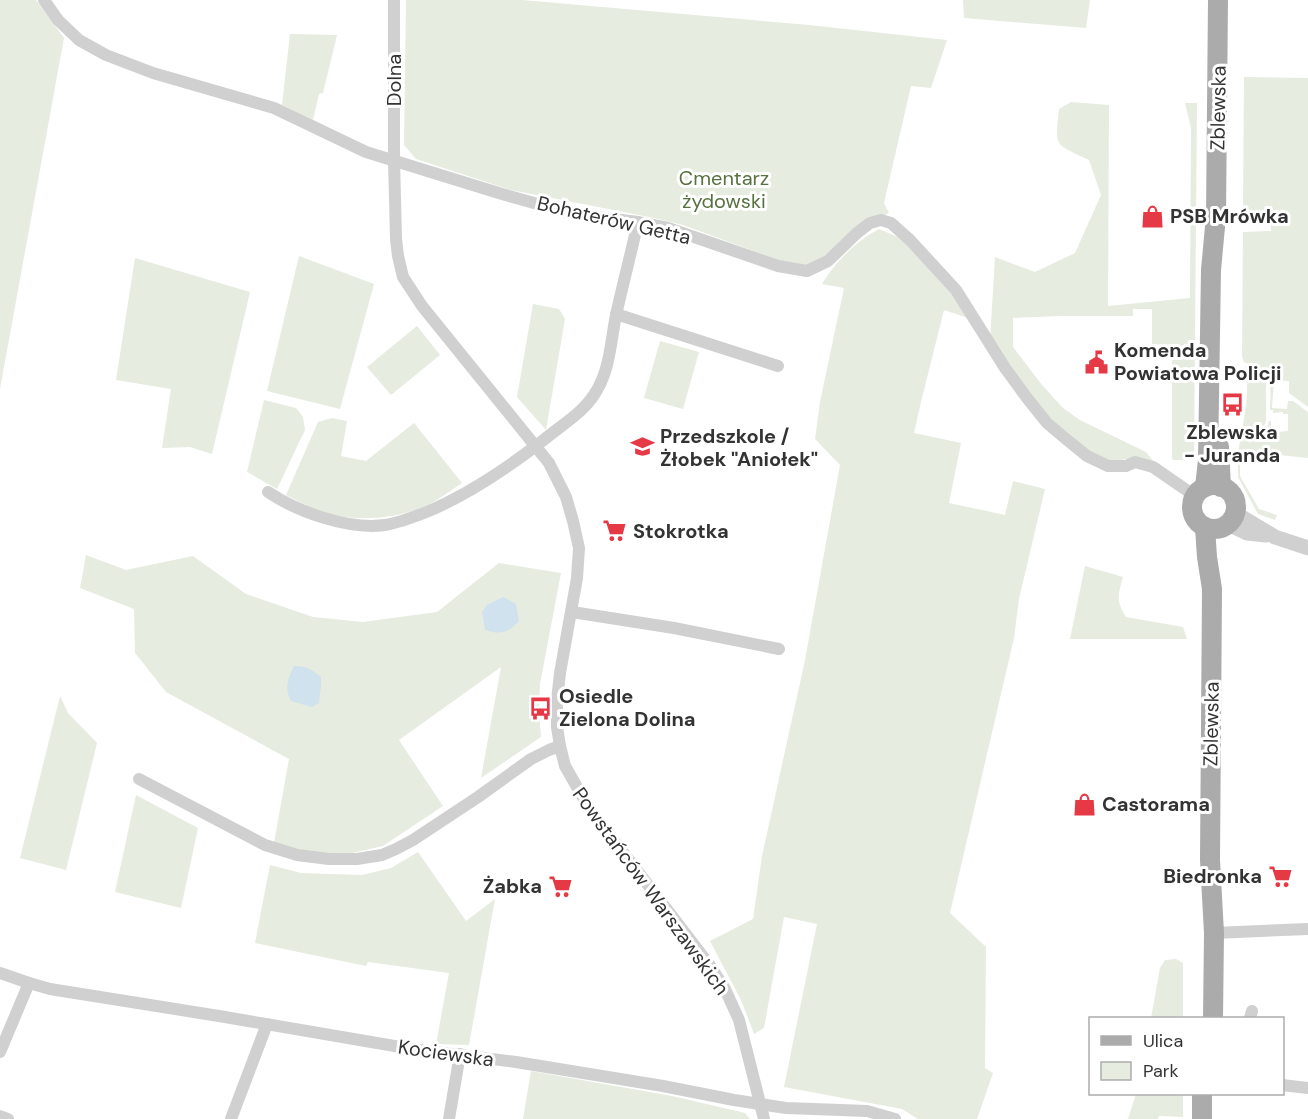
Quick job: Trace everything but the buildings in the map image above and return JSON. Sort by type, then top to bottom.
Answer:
[{"type":"main road","name":"Zblewska","points":[[1207,490],[1211,270],[1216,216],[1218,0]]},
{"type":"main road","points":[[1207,490],[1228,491],[1233,497],[1235,505],[1221,523],[1198,523],[1194,517],[1192,503],[1207,490]]},
{"type":"main road","name":"Zblewska","points":[[1213,1017],[1214,933],[1210,860],[1212,588],[1207,557],[1221,523]]},
{"type":"main road","name":"Zblewska","points":[[1203,1017],[1205,921],[1210,860]]},
{"type":"main road","points":[[1202,1095],[1202,1119]]},
{"type":"main road","points":[[1212,1095],[1212,1119]]},
{"type":"street","name":"Bohaterów Getta","points":[[44,0],[58,20],[78,40],[106,56],[153,73],[274,108],[366,152],[502,194],[574,213],[668,228],[778,266],[807,271],[828,261],[857,233],[870,224],[881,220],[891,223],[956,290],[1005,368],[1047,423],[1087,456],[1108,466],[1126,466],[1135,462],[1153,467],[1207,490]]},
{"type":"street","name":"Dolna","points":[[394,0],[394,159]]},
{"type":"street","name":"Powstańców Warszawskich","points":[[394,159],[398,256],[403,278],[422,306],[549,463],[566,497],[573,521],[579,548],[577,578],[557,701],[557,727],[565,766],[589,808],[704,958],[725,989],[739,1020],[764,1119]]},
{"type":"street","points":[[268,492],[280,500],[330,519],[361,525],[385,525],[411,518],[440,506],[480,485],[536,447],[583,409],[597,389],[606,368],[638,222]]},
{"type":"street","points":[[616,314],[778,366]]},
{"type":"street","points":[[1221,523],[1308,548]]},
{"type":"street","points":[[572,612],[674,628],[779,649]]},
{"type":"street","points":[[139,779],[265,845],[297,855],[329,859],[357,859],[382,855],[413,840],[531,759],[560,746]]},
{"type":"street","points":[[1214,933],[1308,929]]},
{"type":"street","name":"Kociewska","points":[[0,973],[50,989],[411,1049],[460,1054],[652,1084],[786,1108],[867,1111],[895,1119]]},
{"type":"street","points":[[0,1052],[29,983]]},
{"type":"street","points":[[231,1119],[267,1024]]},
{"type":"street","points":[[449,1119],[460,1054]]},
{"type":"street","points":[[1284,1085],[1308,1088]]},
{"type":"street","points":[[0,1116],[8,1119]]},
{"type":"green space","points":[[0,0],[36,0],[64,38],[0,389]]},
{"type":"green space","name":"Cmentarz żydowski","points":[[406,0],[522,0],[809,25],[947,40],[931,88],[911,86],[884,203],[889,213],[853,230],[827,257],[807,266],[781,261],[683,225],[511,190],[416,159],[404,145]]},
{"type":"green space","points":[[963,0],[1090,0],[1086,28],[964,18]]},
{"type":"green space","points":[[290,34],[337,35],[323,93],[319,94],[313,120],[282,105]]},
{"type":"green space","points":[[1244,77],[1308,78],[1308,407],[1289,393],[1289,381],[1274,380],[1272,408],[1287,409],[1288,401],[1293,401],[1308,412],[1308,458],[1240,451],[1240,476],[1259,509],[1277,515],[1275,520],[1258,514],[1238,477],[1240,441],[1265,430],[1268,432],[1270,430],[1267,427],[1269,421],[1271,421],[1271,430],[1288,431],[1288,414],[1273,413],[1273,410],[1270,410],[1269,380],[1261,372],[1244,362],[1242,356],[1243,232],[1271,231],[1270,211],[1243,211]]},
{"type":"green space","points":[[1071,102],[1109,105],[1108,306],[1190,298],[1191,128],[1185,103],[1197,103],[1194,456],[1183,460],[1172,458],[1172,345],[1152,344],[1152,309],[1133,309],[1133,316],[1013,318],[1013,347],[1063,408],[1080,420],[1146,452],[1154,462],[1136,457],[1111,462],[1089,452],[1049,420],[990,340],[995,257],[1035,272],[1075,253],[1101,195],[1089,160],[1059,143],[1057,131],[1059,109]]},
{"type":"green space","points":[[879,229],[900,238],[950,290],[971,319],[944,310],[914,433],[961,443],[949,503],[1005,515],[1013,481],[1045,489],[1019,599],[1014,638],[950,913],[986,947],[985,1068],[993,1073],[977,1119],[918,1119],[902,1109],[784,1087],[817,924],[784,917],[764,1028],[754,1034],[741,1000],[710,941],[753,919],[762,856],[805,660],[840,465],[815,439],[820,402],[844,288],[822,284],[847,252],[862,239]]},
{"type":"green space","points":[[299,256],[374,284],[340,409],[267,391]]},
{"type":"green space","points":[[135,258],[250,292],[212,454],[190,447],[162,448],[171,389],[116,380]]},
{"type":"green space","points":[[533,304],[559,309],[565,319],[546,430],[517,397]]},
{"type":"green space","points":[[417,326],[440,355],[391,395],[367,367]]},
{"type":"green space","points":[[660,341],[699,352],[683,409],[644,398]]},
{"type":"green space","points":[[1245,366],[1266,382],[1266,420],[1260,429],[1241,436],[1247,392]]},
{"type":"green space","points":[[264,400],[296,408],[303,417],[305,430],[277,489],[247,472]]},
{"type":"green space","points":[[332,418],[347,421],[341,456],[366,461],[414,423],[462,483],[423,507],[398,515],[372,518],[333,515],[286,495],[318,422]]},
{"type":"green space","points":[[86,555],[126,570],[193,556],[246,594],[313,617],[363,622],[437,612],[499,563],[561,573],[540,684],[541,737],[481,778],[501,667],[399,740],[443,806],[383,846],[343,855],[304,853],[274,843],[289,759],[166,692],[135,653],[134,609],[80,588]]},
{"type":"green space","points":[[1085,566],[1123,577],[1119,598],[1126,617],[1183,627],[1187,639],[1070,639]]},
{"type":"green space","points":[[60,696],[68,713],[97,743],[66,870],[20,858]]},
{"type":"green space","points":[[136,795],[198,828],[181,908],[115,892]]},
{"type":"green space","points":[[418,852],[466,921],[495,899],[469,1045],[436,1044],[449,973],[368,962],[366,966],[255,943],[270,865],[301,873],[362,875],[391,868]]},
{"type":"green space","points":[[1176,959],[1183,963],[1183,1017],[1151,1017],[1160,968],[1165,960]]},
{"type":"green space","points":[[531,1071],[672,1096],[745,1113],[750,1119],[523,1119]]},
{"type":"green space","points":[[1136,1095],[1183,1095],[1183,1117],[1159,1116],[1158,1119],[1128,1119]]},
{"type":"water","points":[[503,597],[516,604],[519,621],[504,632],[485,630],[482,612],[487,605]]},
{"type":"water","points":[[294,666],[309,668],[321,677],[319,703],[312,707],[291,701],[288,683]]},
{"type":"place","name":"PSB Mrówka","points":[[1152,216]]},
{"type":"place","name":"Komenda Powiatowa Policji","points":[[1096,362]]},
{"type":"place","name":"Zblewska - Juranda","points":[[1232,405]]},
{"type":"place","name":"Przedszkole / Żłobek \"Aniołek\"","points":[[642,447]]},
{"type":"place","name":"Stokrotka","points":[[615,531]]},
{"type":"place","name":"Osiedle Zielona Dolina","points":[[541,708]]},
{"type":"place","name":"Castorama","points":[[1084,804]]},
{"type":"place","name":"Biedronka","points":[[1280,876]]},
{"type":"place","name":"Żabka","points":[[560,886]]}]
